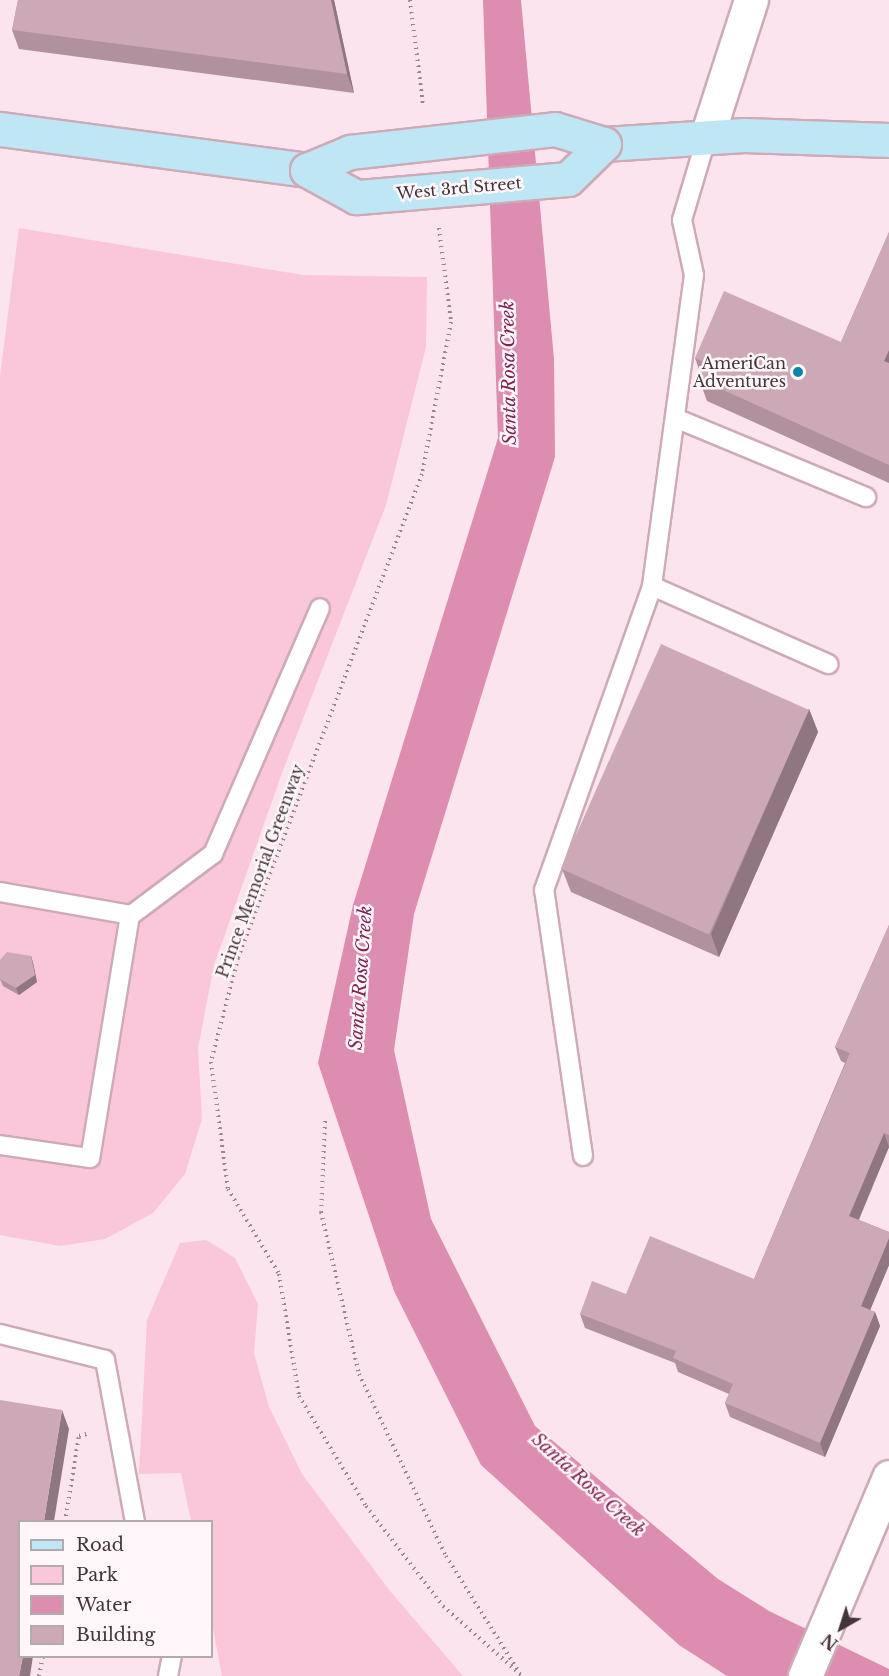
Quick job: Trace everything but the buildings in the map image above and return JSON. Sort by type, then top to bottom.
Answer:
[{"type":"main road","name":"West 3rd Street","points":[[0,129],[307,170],[356,197],[568,179],[604,144]]},
{"type":"main road","points":[[307,170],[350,152],[555,129],[604,144],[707,136],[889,140]]},
{"type":"street","points":[[707,136],[751,0]]},
{"type":"street","points":[[805,1676],[889,1477]]},
{"type":"lane","points":[[583,1156],[544,890],[652,586],[694,275],[682,220],[707,136]]},
{"type":"lane","points":[[675,418],[866,497]]},
{"type":"lane","points":[[652,586],[828,664]]},
{"type":"lane","points":[[0,1145],[90,1158],[130,916],[213,854],[320,608]]},
{"type":"lane","points":[[0,892],[130,916]]},
{"type":"lane","points":[[0,1334],[105,1360],[135,1520]]},
{"type":"lane","points":[[168,1676],[172,1658]]},
{"type":"path","points":[[410,0],[425,115]]},
{"type":"path","name":"Prince Memorial Greenway","points":[[438,219],[451,322],[422,474],[238,958],[211,1062],[228,1189],[279,1274],[299,1396],[366,1506],[443,1606],[522,1676]]},
{"type":"path","points":[[325,1121],[321,1212],[359,1374],[446,1556],[522,1676]]},
{"type":"path","points":[[65,1520],[79,1436],[116,1428]]},
{"type":"path","points":[[39,1676],[42,1658]]},
{"type":"green space","points":[[19,228],[303,275],[427,277],[426,347],[386,505],[282,773],[214,965],[198,1048],[202,1119],[185,1174],[153,1213],[105,1239],[60,1246],[0,1235],[0,376]]},
{"type":"green space","points":[[206,1240],[235,1258],[258,1304],[254,1353],[269,1407],[302,1474],[390,1591],[463,1676],[222,1676],[213,1628],[213,1520],[191,1520],[181,1473],[139,1474],[147,1320],[180,1243]]},
{"type":"water","name":"Santa Rosa Creek","points":[[483,0],[521,0],[554,359],[555,457],[414,914],[394,1050],[431,1219],[535,1426],[718,1579],[769,1611],[889,1669],[889,1676],[727,1676],[679,1645],[481,1465],[394,1291],[318,1063],[353,905],[498,438]]},
{"type":"place","name":"AmeriCan Adventures","points":[[798,372]]}]
